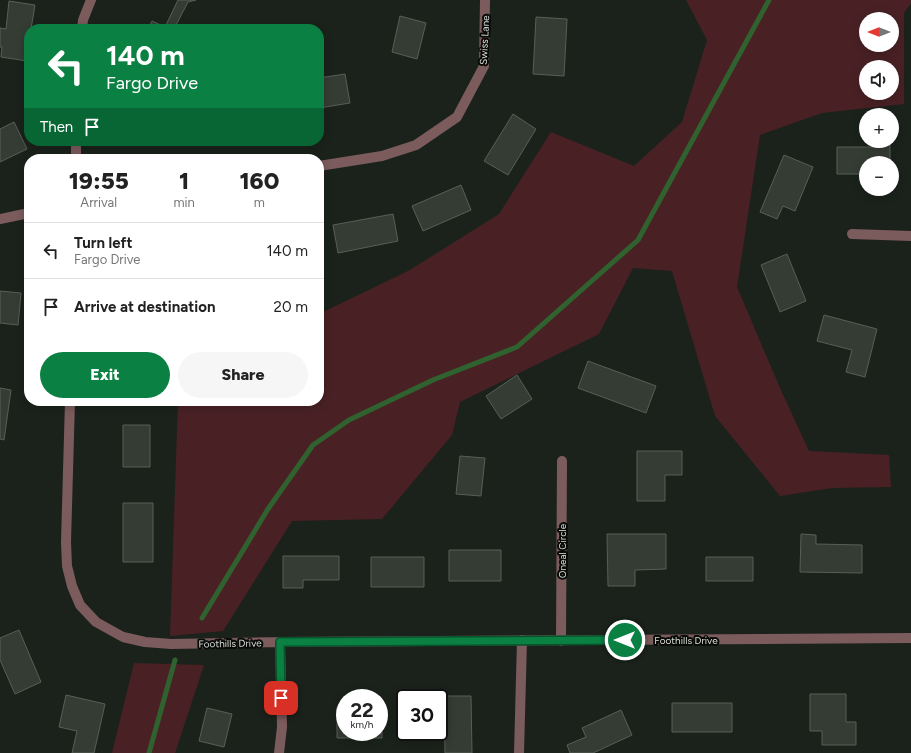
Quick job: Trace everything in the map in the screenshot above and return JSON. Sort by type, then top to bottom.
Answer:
[{"type":"street","points":[[83,24],[91,0]]},
{"type":"street","name":"Swiss Lane","points":[[324,165],[382,156],[416,144],[457,117],[484,66],[485,0]]},
{"type":"street","points":[[0,219],[24,214]]},
{"type":"street","points":[[852,234],[911,236]]},
{"type":"street","name":"Foothills Drive","points":[[70,406],[66,542],[67,566],[72,586],[80,605],[96,622],[123,637],[145,642],[171,644],[911,638]]},
{"type":"street","name":"Oneal Circle","points":[[561,641],[562,461]]},
{"type":"street","points":[[519,753],[522,640]]},
{"type":"street","points":[[279,753],[282,727],[280,642]]},
{"type":"shaded area","points":[[686,0],[911,0],[911,3],[904,13],[904,104],[822,113],[760,135],[737,287],[780,388],[809,451],[889,455],[891,487],[832,488],[780,496],[715,416],[672,271],[633,268],[599,334],[460,402],[452,435],[382,519],[292,521],[223,631],[170,636],[178,406],[324,406],[324,312],[410,270],[499,214],[551,132],[634,166],[682,122],[707,40]]},
{"type":"shaded area","points":[[134,663],[204,665],[175,753],[112,753]]},
{"type":"building","points":[[178,0],[196,0],[188,2],[177,24],[166,24]]},
{"type":"building","points":[[9,1],[35,5],[32,24],[24,24],[24,61],[1,57],[2,47],[0,47],[0,28],[6,29]]},
{"type":"building","points":[[400,16],[426,23],[417,59],[392,52]]},
{"type":"building","points":[[536,17],[567,19],[564,76],[533,74]]},
{"type":"building","points":[[152,21],[158,24],[150,24]]},
{"type":"building","points":[[345,74],[350,103],[324,107],[324,77]]},
{"type":"building","points":[[513,114],[536,129],[508,175],[484,161]]},
{"type":"building","points":[[14,122],[24,143],[24,146],[27,149],[0,162],[0,129]]},
{"type":"building","points":[[837,147],[890,148],[890,156],[859,156],[859,174],[837,174]]},
{"type":"building","points":[[784,155],[813,167],[795,211],[783,206],[777,219],[760,212]]},
{"type":"building","points":[[461,185],[471,210],[423,231],[412,206]]},
{"type":"building","points":[[393,214],[398,241],[338,253],[333,225]]},
{"type":"building","points":[[787,254],[806,301],[780,312],[761,265]]},
{"type":"building","points":[[0,291],[21,293],[18,325],[0,323]]},
{"type":"building","points":[[824,315],[877,329],[865,377],[846,372],[852,350],[817,341]]},
{"type":"building","points":[[588,361],[656,386],[646,413],[578,388]]},
{"type":"building","points":[[517,375],[532,399],[501,419],[486,396]]},
{"type":"building","points":[[0,388],[11,390],[4,440],[0,439]]},
{"type":"building","points":[[123,425],[150,425],[150,467],[123,467]]},
{"type":"building","points":[[637,451],[682,451],[682,475],[665,475],[665,501],[637,501]]},
{"type":"building","points":[[460,456],[485,458],[481,496],[456,494]]},
{"type":"building","points":[[123,503],[153,503],[153,562],[123,562]]},
{"type":"building","points":[[607,534],[666,534],[666,569],[635,570],[635,586],[608,586]]},
{"type":"building","points":[[801,534],[816,535],[816,544],[862,545],[862,573],[800,572]]},
{"type":"building","points":[[449,550],[501,550],[501,581],[449,581]]},
{"type":"building","points":[[283,556],[339,556],[339,580],[303,580],[303,588],[283,588]]},
{"type":"building","points":[[371,557],[424,557],[424,587],[371,587]]},
{"type":"building","points":[[706,557],[753,557],[753,581],[706,581]]},
{"type":"building","points":[[19,630],[41,682],[15,694],[0,660],[0,638]]},
{"type":"building","points":[[810,694],[846,694],[846,722],[856,722],[856,745],[822,745],[822,731],[810,731]]},
{"type":"building","points":[[66,695],[105,704],[94,753],[72,753],[77,731],[59,727]]},
{"type":"building","points":[[448,696],[471,696],[472,753],[445,753],[445,741],[448,741]]},
{"type":"building","points":[[672,703],[732,703],[732,732],[672,732]]},
{"type":"building","points":[[207,708],[232,714],[224,747],[199,741]]},
{"type":"building","points":[[621,710],[632,735],[593,753],[570,753],[567,745],[586,737],[582,728]]},
{"type":"waterway","points":[[202,618],[268,509],[313,445],[349,420],[433,380],[517,347],[638,240],[769,0]]},
{"type":"waterway","points":[[149,753],[175,660]]},
{"type":"route","points":[[281,698],[280,642],[625,640]]}]
